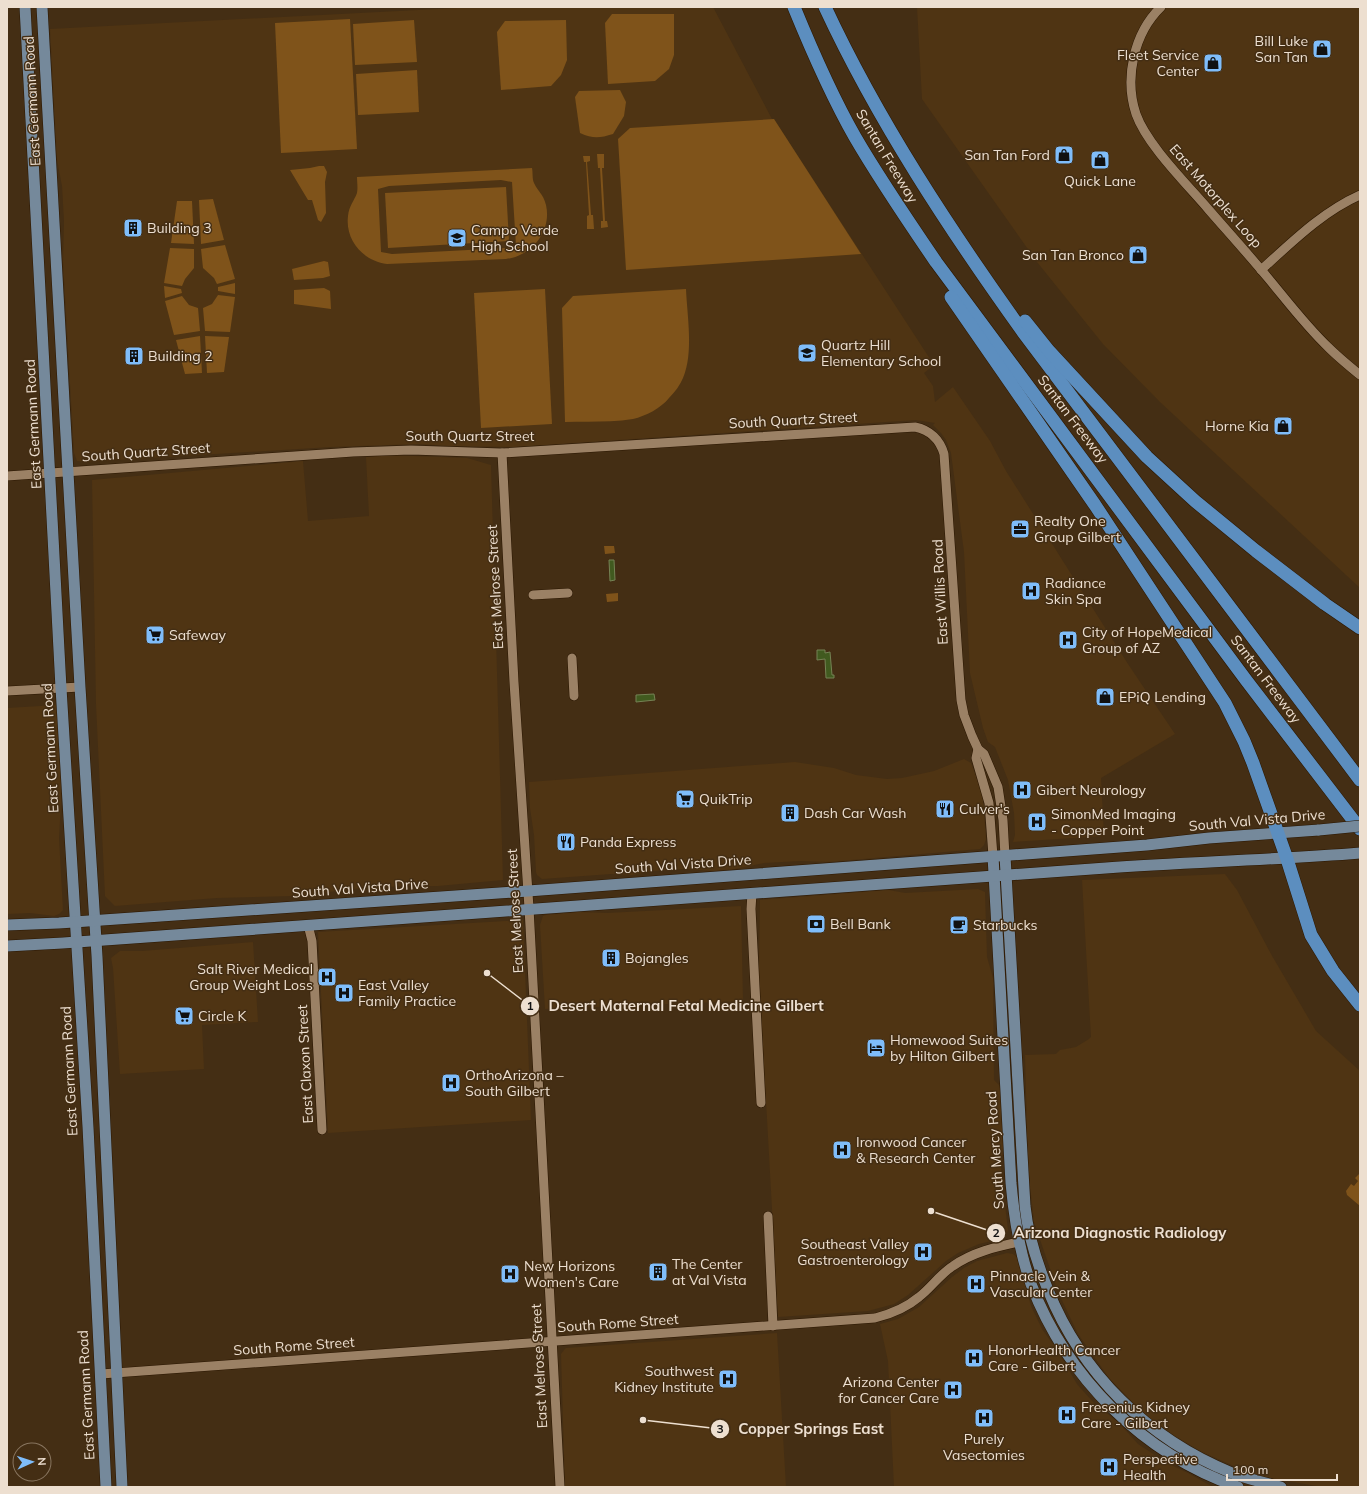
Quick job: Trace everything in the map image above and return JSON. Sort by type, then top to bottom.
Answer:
[{"type":"highway","name":"Santan Freeway","points":[[794,7],[814,57],[855,136],[903,213],[936,262],[1246,680],[1360,828]]},
{"type":"highway","name":"Santan Freeway","points":[[826,7],[844,48],[878,109],[989,284],[1023,332],[1360,780]]},
{"type":"highway","points":[[936,262],[952,297],[1096,505],[1225,703],[1248,748],[1287,859],[1311,935],[1333,971],[1360,1005]]},
{"type":"highway","points":[[989,284],[1013,306],[1049,351],[1147,457],[1195,500],[1256,551],[1325,604],[1360,628]]},
{"type":"main road","name":"East Germann Road","points":[[25,7],[106,1487]]},
{"type":"main road","name":"East Germann Road","points":[[42,7],[80,687],[95,921],[122,1487]]},
{"type":"main road","name":"South Val Vista Drive","points":[[7,925],[95,921],[528,891],[1147,845],[1209,838],[1360,828]]},
{"type":"main road","points":[[7,946],[96,941],[308,924],[1006,875],[1287,859],[1360,853]]},
{"type":"main road","name":"South Mercy Road","points":[[993,856],[1011,1183],[1019,1242],[1031,1283],[1056,1336],[1070,1358],[1095,1390],[1127,1422],[1158,1447],[1194,1469],[1238,1487]]},
{"type":"main road","name":"South Mercy Road","points":[[1005,856],[1025,1206],[1030,1239],[1043,1278],[1066,1329],[1087,1361],[1120,1399],[1153,1429],[1200,1458],[1233,1473],[1281,1487]]},
{"type":"main road","points":[[751,874],[752,893]]},
{"type":"main road","points":[[307,906],[308,924]]},
{"type":"main road","points":[[1019,1242],[1030,1239]]},
{"type":"street","name":"East Motorplex Loop","points":[[1161,7],[1150,19],[1137,44],[1132,69],[1131,86],[1133,101],[1136,113],[1145,132],[1292,309],[1328,347],[1360,375]]},
{"type":"street","points":[[1261,270],[1317,220],[1338,206],[1360,195]]},
{"type":"street","name":"South Quartz Street","points":[[7,476],[386,450],[502,453],[916,427],[932,434]]},
{"type":"street","name":"East Willis Road","points":[[932,434],[942,448],[945,460],[961,700],[967,725],[978,749],[984,754],[998,787],[1003,820],[1005,856]]},
{"type":"street","name":"East Melrose Street","points":[[502,453],[514,682],[529,908],[560,1487]]},
{"type":"street","points":[[533,595],[568,593]]},
{"type":"street","points":[[572,658],[574,696]]},
{"type":"street","points":[[7,691],[80,687]]},
{"type":"street","name":"East Willis Road","points":[[978,749],[976,758],[989,803],[993,856]]},
{"type":"street","points":[[752,893],[751,908],[761,1103]]},
{"type":"street","name":"East Claxon Street","points":[[308,924],[312,941],[322,1130]]},
{"type":"street","points":[[768,1216],[773,1326]]},
{"type":"street","name":"South Rome Street","points":[[100,1374],[867,1319],[884,1316],[903,1308],[915,1300],[952,1266],[967,1257],[981,1251],[1019,1242]]},
{"type":"shaded area","name":"Campo Verde High School","points":[[476,7],[713,7],[772,119],[774,119],[934,365],[924,373],[933,386],[935,402],[953,387],[990,441],[1006,471],[1128,664],[1175,734],[1101,778],[1104,836],[1013,842],[1015,835],[1014,813],[1008,780],[995,747],[988,742],[983,728],[970,673],[964,552],[951,453],[946,440],[933,425],[935,423],[916,420],[514,447],[418,444],[331,447],[85,462],[77,461],[74,453],[63,262],[64,221],[62,186],[57,160],[50,29]]},
{"type":"shaded area","points":[[917,7],[1360,7],[1360,588],[1160,402],[1103,344],[1037,262],[922,99]]},
{"type":"shaded area","points":[[612,14],[674,14],[674,55],[669,69],[655,81],[608,84],[605,23]]},
{"type":"shaded area","points":[[350,19],[357,149],[281,153],[275,23]]},
{"type":"shaded area","points":[[414,20],[417,62],[355,65],[353,24]]},
{"type":"shaded area","points":[[566,20],[567,60],[561,75],[551,86],[501,90],[497,32],[505,21]]},
{"type":"shaded area","points":[[417,70],[419,112],[358,115],[356,74]]},
{"type":"shaded area","points":[[620,90],[626,102],[624,116],[613,134],[596,137],[580,133],[575,97],[579,91]]},
{"type":"shaded area","points":[[774,119],[861,254],[626,270],[618,139],[630,128]]},
{"type":"shaded area","points":[[597,154],[604,154],[604,168],[602,168],[605,221],[607,221],[608,227],[601,228],[601,221],[603,221],[600,168],[598,168]]},
{"type":"shaded area","points":[[583,156],[590,156],[590,161],[587,162],[591,215],[593,215],[594,229],[587,229],[587,216],[589,215],[586,162],[584,162]]},
{"type":"shaded area","points":[[324,166],[327,172],[325,182],[326,213],[321,222],[318,220],[312,200],[308,200],[290,170]]},
{"type":"shaded area","points":[[532,168],[533,181],[546,205],[546,224],[538,241],[524,253],[515,257],[506,259],[387,264],[378,262],[370,259],[357,248],[349,233],[348,216],[350,206],[357,193],[357,177]],"holes":[[[501,180],[512,182],[516,246],[506,248],[392,254],[381,252],[378,189],[389,186]]]},
{"type":"shaded area","points":[[506,187],[509,241],[388,248],[385,193]]},
{"type":"shaded area","points":[[213,199],[224,240],[201,244],[199,200]]},
{"type":"shaded area","points":[[177,201],[192,201],[194,244],[171,243]]},
{"type":"shaded area","points":[[225,245],[235,279],[217,284],[214,278],[203,268],[201,249]]},
{"type":"shaded area","points":[[170,248],[194,249],[194,268],[185,279],[182,286],[164,283]]},
{"type":"shaded area","points":[[324,261],[328,262],[330,276],[323,278],[294,280],[292,269]]},
{"type":"shaded area","points":[[235,283],[235,294],[218,291],[218,287]]},
{"type":"shaded area","points":[[164,286],[181,289],[182,293],[165,298]]},
{"type":"shaded area","points":[[324,288],[330,291],[331,309],[294,304],[294,290]]},
{"type":"shaded area","points":[[545,289],[552,424],[481,428],[474,293]]},
{"type":"shaded area","points":[[686,289],[689,334],[688,357],[683,378],[679,386],[666,402],[653,411],[633,419],[565,422],[562,308],[573,296]]},
{"type":"shaded area","points":[[218,295],[235,297],[230,332],[205,331],[203,308],[212,304]]},
{"type":"shaded area","points":[[182,296],[189,305],[198,308],[200,331],[174,335],[165,301]]},
{"type":"shaded area","points":[[200,336],[202,373],[185,374],[176,340]]},
{"type":"shaded area","points":[[205,336],[229,337],[224,372],[207,373]]},
{"type":"shaded area","points":[[388,455],[467,458],[491,465],[503,880],[438,886],[371,887],[294,896],[217,898],[115,906],[105,896],[96,704],[92,480],[303,461],[308,521],[369,516],[366,457]]},
{"type":"shaded area","points":[[604,546],[614,546],[615,553],[605,554]]},
{"type":"shaded area","points":[[609,560],[614,560],[615,580],[610,581]]},
{"type":"shaded area","points":[[618,593],[618,601],[607,602],[606,594]]},
{"type":"shaded area","points":[[817,650],[825,650],[825,653],[830,652],[832,675],[834,675],[834,678],[826,678],[825,659],[817,660]]},
{"type":"shaded area","points":[[654,694],[655,700],[636,702],[636,695]]},
{"type":"shaded area","points":[[57,705],[62,785],[59,838],[63,910],[54,916],[30,913],[7,914],[7,708]]},
{"type":"shaded area","points":[[964,759],[971,763],[983,799],[986,839],[984,845],[980,849],[828,862],[800,861],[764,863],[735,869],[713,871],[684,869],[654,871],[632,875],[611,874],[542,879],[536,872],[529,782],[795,762],[834,768],[856,775],[887,779],[902,778],[934,771]]},
{"type":"shaded area","points":[[1225,874],[1237,890],[1271,954],[1316,1031],[1360,1071],[1360,1487],[1322,1487],[1264,1477],[1202,1452],[1146,1416],[1109,1378],[1078,1334],[1058,1292],[1034,1222],[1028,1168],[1025,1055],[1056,1054],[1060,1050],[1076,1047],[1091,1037],[1082,880]]},
{"type":"shaded area","points":[[978,889],[985,892],[987,957],[993,978],[994,1080],[1000,1088],[1003,1144],[1001,1172],[1008,1230],[1000,1239],[979,1244],[958,1253],[946,1261],[908,1295],[894,1304],[868,1311],[778,1317],[759,974],[760,900],[889,890],[905,893]]},
{"type":"shaded area","points":[[741,906],[743,1001],[545,1009],[540,925],[543,916],[580,912],[607,913]]},
{"type":"shaded area","points":[[523,920],[531,1120],[328,1133],[318,932]]},
{"type":"shaded area","points":[[253,942],[258,1022],[202,1025],[204,1069],[120,1074],[113,968],[111,958],[120,951],[142,951]]},
{"type":"shaded area","points":[[1360,1173],[1360,1206],[1347,1195],[1346,1191],[1351,1184],[1354,1186],[1358,1181],[1355,1178]]},
{"type":"shaded area","points":[[1007,1253],[1013,1254],[1018,1258],[1031,1306],[1042,1329],[1057,1350],[1077,1384],[1084,1392],[1094,1403],[1119,1423],[1138,1444],[1167,1463],[1213,1487],[894,1487],[888,1361],[880,1324],[898,1319],[919,1307],[964,1268],[977,1261]]},
{"type":"shaded area","points":[[777,1333],[786,1487],[565,1487],[561,1354],[566,1348]]},
{"type":"place","name":"Bill Luke San Tan","points":[[1322,49]]},
{"type":"place","name":"Fleet Service Center","points":[[1213,63]]},
{"type":"place","name":"San Tan Ford","points":[[1064,155]]},
{"type":"place","name":"Quick Lane","points":[[1100,160]]},
{"type":"place","name":"Building 3","points":[[133,228]]},
{"type":"place","name":"Campo Verde High School","points":[[457,238]]},
{"type":"place","name":"San Tan Bronco","points":[[1138,255]]},
{"type":"place","name":"Quartz Hill Elementary School","points":[[807,353]]},
{"type":"place","name":"Building 2","points":[[134,356]]},
{"type":"place","name":"Horne Kia","points":[[1283,426]]},
{"type":"place","name":"Realty One Group Gilbert","points":[[1020,529]]},
{"type":"place","name":"Radiance Skin Spa","points":[[1031,591]]},
{"type":"place","name":"Safeway","points":[[155,635]]},
{"type":"place","name":"City of HopeMedical Group of AZ","points":[[1068,640]]},
{"type":"place","name":"EPiQ Lending","points":[[1105,697]]},
{"type":"place","name":"Gibert Neurology","points":[[1022,790]]},
{"type":"place","name":"QuikTrip","points":[[685,799]]},
{"type":"place","name":"Culver's","points":[[945,809]]},
{"type":"place","name":"Dash Car Wash","points":[[790,813]]},
{"type":"place","name":"SimonMed Imaging - Copper Point","points":[[1037,822]]},
{"type":"place","name":"Panda Express","points":[[566,842]]},
{"type":"place","name":"Bell Bank","points":[[816,924]]},
{"type":"place","name":"Starbucks","points":[[959,925]]},
{"type":"place","name":"Bojangles","points":[[611,958]]},
{"type":"place","name":"Desert Maternal Fetal Medicine Gilbert","points":[[487,973]]},
{"type":"place","name":"Salt River Medical Group Weight Loss","points":[[327,977]]},
{"type":"place","name":"East Valley Family Practice","points":[[344,993]]},
{"type":"place","name":"Circle K","points":[[184,1016]]},
{"type":"place","name":"Homewood Suites by Hilton Gilbert","points":[[876,1048]]},
{"type":"place","name":"OrthoArizona – South Gilbert","points":[[451,1083]]},
{"type":"place","name":"Ironwood Cancer & Research Center","points":[[842,1150]]},
{"type":"place","name":"Arizona Diagnostic Radiology","points":[[931,1211]]},
{"type":"place","name":"Southeast Valley Gastroenterology","points":[[923,1252]]},
{"type":"place","name":"The Center at Val Vista","points":[[658,1272]]},
{"type":"place","name":"New Horizons Women's Care","points":[[510,1274]]},
{"type":"place","name":"Pinnacle Vein & Vascular Center","points":[[976,1284]]},
{"type":"place","name":"HonorHealth Cancer Care - Gilbert","points":[[974,1358]]},
{"type":"place","name":"Southwest Kidney Institute","points":[[728,1379]]},
{"type":"place","name":"Arizona Center for Cancer Care","points":[[953,1390]]},
{"type":"place","name":"Fresenius Kidney Care - Gilbert","points":[[1067,1415]]},
{"type":"place","name":"Purely Vasectomies","points":[[984,1418]]},
{"type":"place","name":"Copper Springs East","points":[[643,1420]]},
{"type":"place","name":"Perspective Health","points":[[1109,1467]]}]
